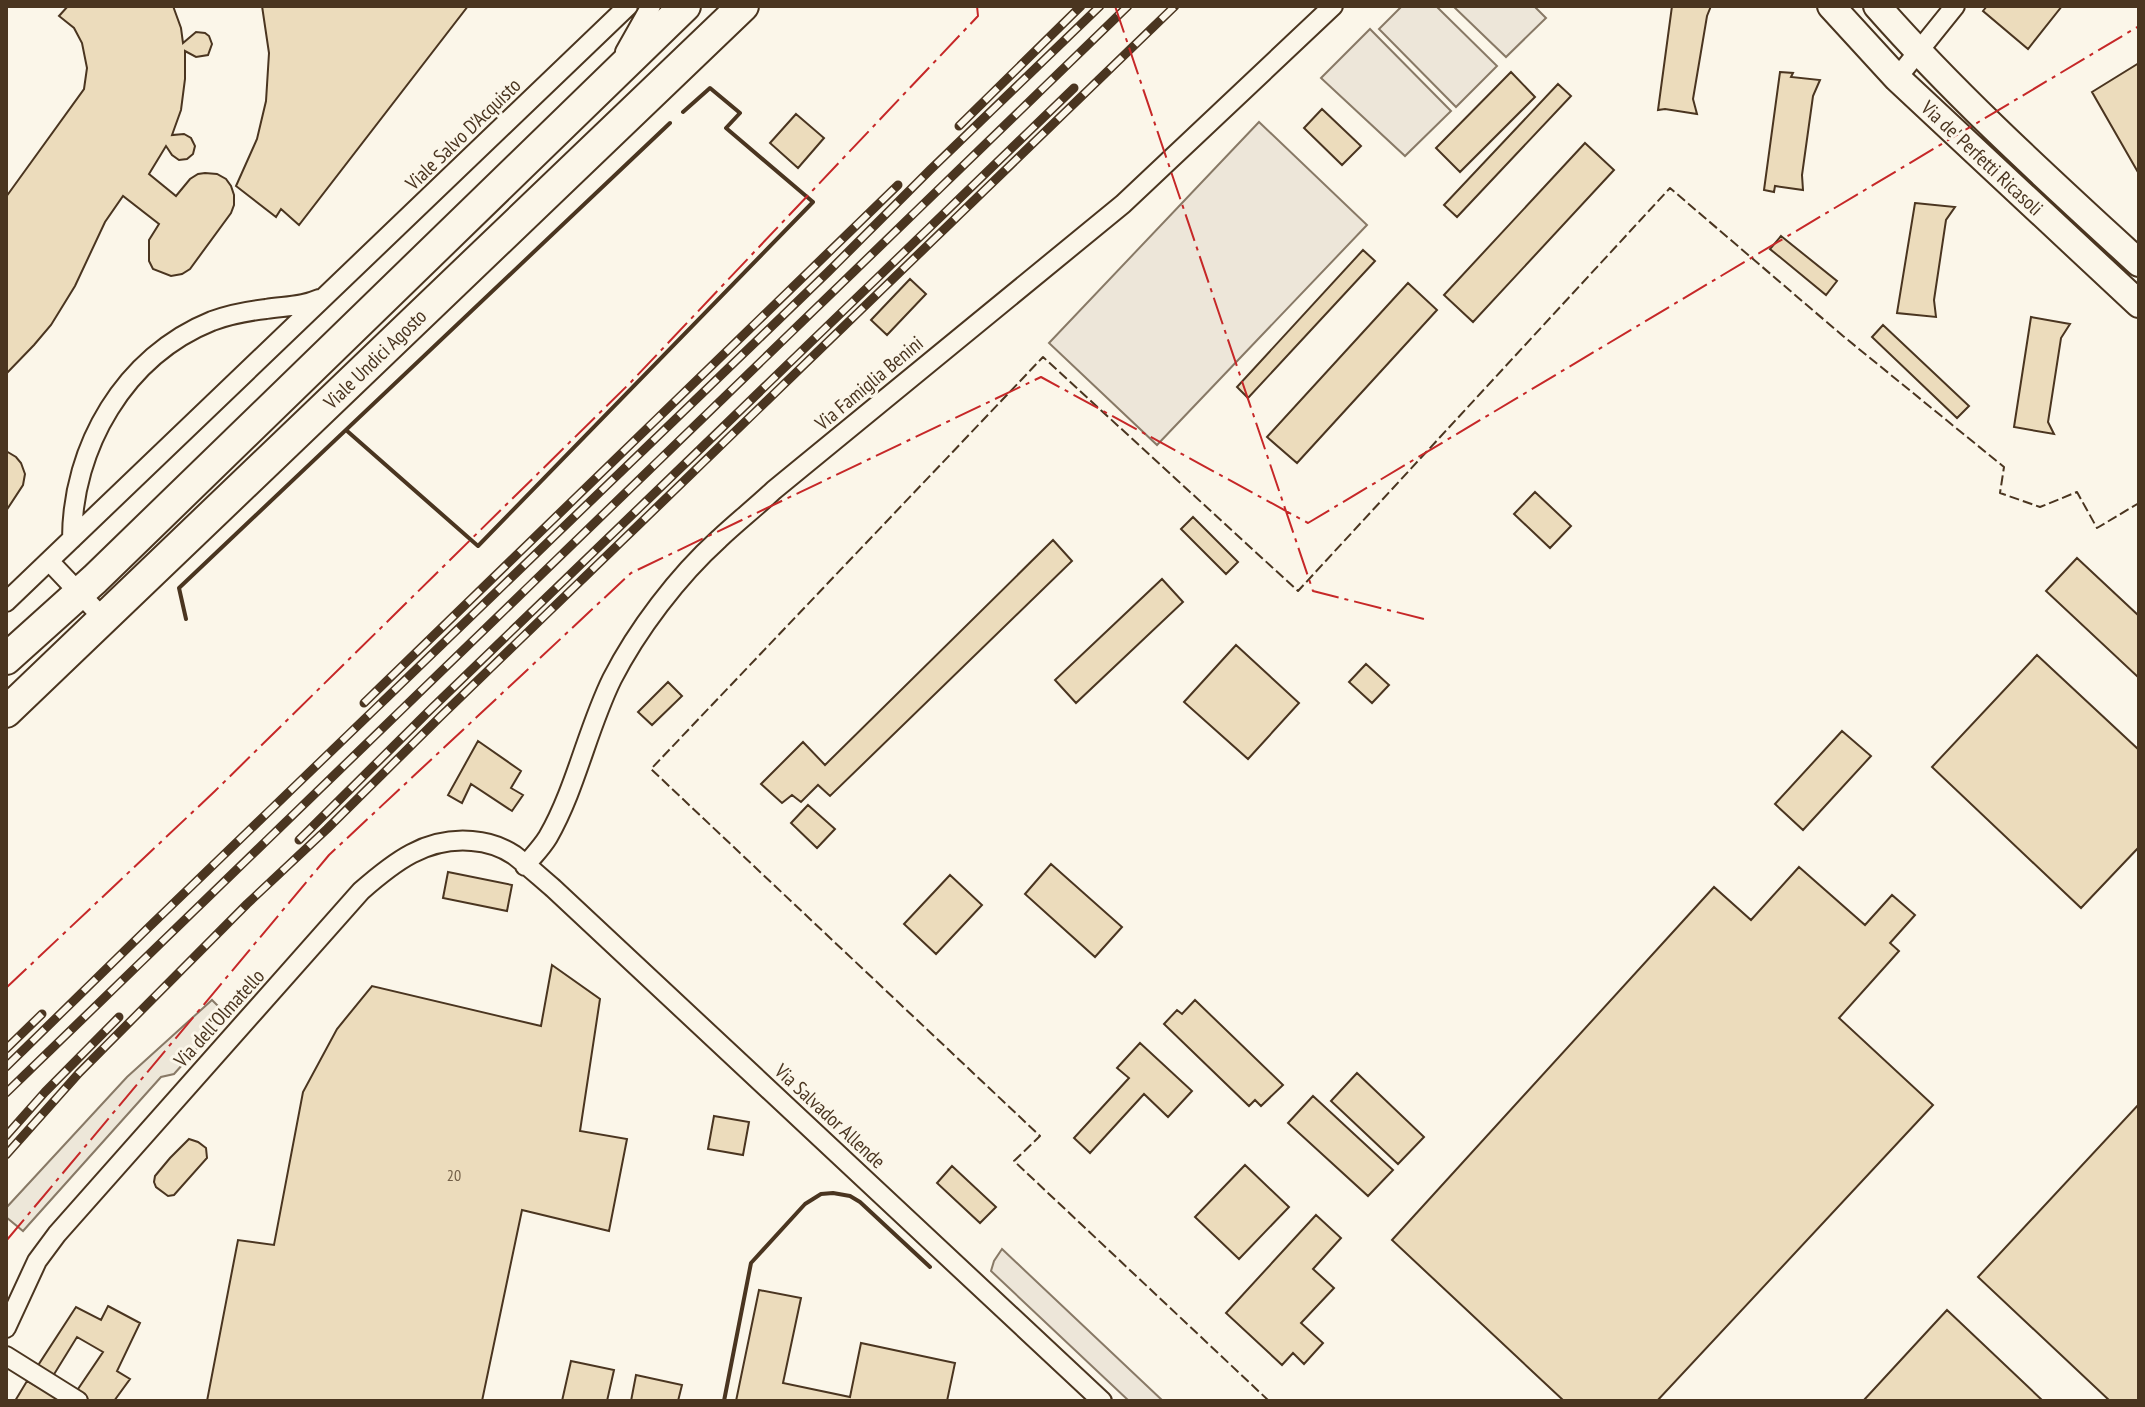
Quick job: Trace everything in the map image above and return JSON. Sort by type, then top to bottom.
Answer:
[{"type":"main road","name":"Viale Undici Agosto","points":[[6,659],[79,593],[685,6]]},
{"type":"main road","name":"Viale Undici Agosto","points":[[6,712],[743,6]]},
{"type":"main road","name":"Via de' Perfetti Ricasoli","points":[[1831,6],[1897,78],[2139,304]]},
{"type":"main road","name":"Via de' Perfetti Ricasoli","points":[[1877,6],[1918,53],[2017,151],[2139,263]]},
{"type":"street","name":"Viale Salvo D'Acquisto","points":[[6,602],[628,6]]},
{"type":"street","name":"Viale Undici Agosto","points":[[590,98],[624,53],[651,6]]},
{"type":"street","name":"Via Famiglia Benini","points":[[525,866],[558,818],[623,657],[698,560],[774,490],[1123,204],[1333,6]]},
{"type":"street","points":[[1897,78],[1955,6]]},
{"type":"street","name":"Viale Salvo D'Acquisto","points":[[72,539],[75,504],[90,443],[98,424],[145,365],[186,334],[213,320],[265,309],[296,307],[328,295]]},
{"type":"street","points":[[49,561],[103,618]]},
{"type":"street","name":"Via dell'Olmatello","points":[[6,1328],[37,1261],[57,1234],[361,891],[402,858],[440,842],[461,840],[488,844],[514,855],[525,866]]},
{"type":"street","name":"Via Salvador Allende","points":[[525,866],[568,901],[1102,1401]]},
{"type":"street","points":[[6,1356],[78,1401]]},
{"type":"shaded area","points":[[1402,6],[1436,6],[1497,66],[1456,107],[1379,29]]},
{"type":"shaded area","points":[[1453,6],[1534,6],[1546,18],[1506,57]]},
{"type":"shaded area","points":[[1370,29],[1451,111],[1405,156],[1321,78]]},
{"type":"shaded area","points":[[1259,122],[1367,225],[1157,445],[1049,343]]},
{"type":"shaded area","points":[[1976,127],[2056,203],[2055,206],[1970,130]]},
{"type":"shaded area","points":[[212,1000],[227,1015],[174,1074],[161,1077],[23,1231],[6,1217],[6,1208],[127,1077]]},
{"type":"shaded area","points":[[1002,1249],[1163,1401],[1129,1401],[991,1271]]},
{"type":"building","points":[[68,6],[173,6],[183,43],[196,32],[209,36],[212,44],[208,55],[196,57],[185,51],[181,110],[172,135],[184,134],[191,138],[195,146],[193,154],[179,160],[166,146],[149,174],[176,196],[198,174],[217,174],[231,186],[234,205],[190,269],[171,276],[153,269],[149,261],[149,240],[159,224],[123,196],[105,222],[75,286],[51,325],[6,374],[6,197],[84,89],[87,68],[82,43],[74,28],[59,16]]},
{"type":"building","points":[[262,6],[468,6],[299,225],[281,209],[276,217],[236,186],[257,139],[266,101],[269,53]]},
{"type":"building","points":[[1672,6],[1711,6],[1693,99],[1697,114],[1658,110]]},
{"type":"building","points":[[1987,6],[2062,6],[2028,49],[1983,11]]},
{"type":"building","points":[[2139,63],[2139,174],[2092,92]]},
{"type":"building","points":[[1511,72],[1535,97],[1460,172],[1436,148]]},
{"type":"building","points":[[1780,72],[1793,73],[1791,77],[1820,80],[1813,96],[1802,175],[1803,190],[1775,186],[1774,192],[1764,190]]},
{"type":"building","points":[[1558,84],[1571,96],[1457,217],[1444,205]]},
{"type":"building","points":[[1322,109],[1361,146],[1342,165],[1304,128]]},
{"type":"building","points":[[796,114],[824,138],[798,168],[770,143]]},
{"type":"building","points":[[1585,143],[1614,170],[1473,322],[1444,295]]},
{"type":"building","points":[[1915,203],[1955,207],[1946,220],[1934,300],[1936,317],[1897,313]]},
{"type":"building","points":[[1781,236],[1837,281],[1826,295],[1770,249]]},
{"type":"building","points":[[1363,250],[1375,261],[1248,398],[1237,387]]},
{"type":"building","points":[[910,279],[926,294],[887,335],[871,320]]},
{"type":"building","points":[[1408,283],[1437,310],[1297,463],[1267,437]]},
{"type":"building","points":[[2031,317],[2070,324],[2061,338],[2048,422],[2054,434],[2014,427]]},
{"type":"building","points":[[1883,325],[1969,406],[1957,418],[1872,337]]},
{"type":"building","points":[[6,451],[21,463],[25,474],[23,485],[6,511]]},
{"type":"building","points":[[1535,492],[1571,526],[1550,548],[1514,514]]},
{"type":"building","points":[[1193,517],[1238,562],[1226,574],[1181,529]]},
{"type":"building","points":[[1053,540],[1072,561],[830,796],[818,785],[801,802],[792,795],[782,803],[761,784],[803,742],[825,765]]},
{"type":"building","points":[[2077,558],[2139,616],[2139,678],[2046,591]]},
{"type":"building","points":[[1162,579],[1183,602],[1076,703],[1055,680]]},
{"type":"building","points":[[1236,645],[1299,703],[1248,759],[1184,702]]},
{"type":"building","points":[[2037,655],[2139,750],[2139,847],[2081,908],[1932,767]]},
{"type":"building","points":[[1366,664],[1389,685],[1372,703],[1349,682]]},
{"type":"building","points":[[668,682],[682,696],[652,725],[638,712]]},
{"type":"building","points":[[1842,731],[1871,756],[1803,830],[1775,804]]},
{"type":"building","points":[[478,741],[521,771],[511,788],[523,795],[512,811],[471,784],[462,803],[448,795]]},
{"type":"building","points":[[808,805],[835,829],[817,848],[791,823]]},
{"type":"building","points":[[1051,864],[1122,927],[1095,957],[1025,894]]},
{"type":"building","points":[[1799,867],[1865,925],[1892,895],[1915,915],[1890,943],[1899,951],[1839,1018],[1933,1105],[1657,1401],[1564,1401],[1392,1240],[1714,887],[1751,920]]},
{"type":"building","points":[[448,872],[512,885],[507,911],[443,898]]},
{"type":"building","points":[[950,875],[982,905],[936,954],[904,924]]},
{"type":"building","points":[[552,965],[600,999],[580,1131],[627,1139],[609,1231],[522,1210],[482,1401],[207,1401],[238,1240],[274,1245],[303,1092],[337,1029],[372,986],[541,1026]]},
{"type":"building","points":[[1195,1000],[1283,1085],[1261,1106],[1255,1100],[1249,1106],[1164,1024],[1177,1010],[1182,1014]]},
{"type":"building","points":[[1140,1043],[1192,1091],[1168,1117],[1144,1094],[1090,1153],[1074,1138],[1129,1078],[1117,1068]]},
{"type":"building","points":[[1357,1073],[1424,1137],[1398,1164],[1331,1101]]},
{"type":"building","points":[[1313,1096],[1393,1170],[1368,1196],[1288,1123]]},
{"type":"building","points":[[2139,1104],[2139,1401],[2110,1401],[1978,1277]]},
{"type":"building","points":[[714,1116],[749,1122],[743,1155],[708,1149]]},
{"type":"building","points":[[189,1139],[206,1148],[207,1158],[174,1195],[168,1196],[156,1187],[155,1176]]},
{"type":"building","points":[[1245,1165],[1289,1207],[1239,1259],[1195,1217]]},
{"type":"building","points":[[952,1166],[996,1207],[980,1223],[937,1183]]},
{"type":"building","points":[[1316,1215],[1341,1238],[1313,1269],[1334,1288],[1301,1323],[1323,1343],[1304,1364],[1293,1353],[1282,1365],[1226,1313]]},
{"type":"building","points":[[759,1290],[801,1298],[783,1383],[850,1397],[861,1343],[955,1363],[947,1401],[736,1401]]},
{"type":"building","points":[[108,1306],[140,1323],[117,1371],[130,1379],[114,1401],[89,1401],[76,1392],[103,1352],[77,1337],[53,1376],[37,1367],[76,1307],[101,1320]]},
{"type":"building","points":[[1947,1310],[2043,1401],[1863,1401]]},
{"type":"building","points":[[571,1361],[614,1370],[607,1401],[562,1401]]},
{"type":"building","points":[[636,1375],[682,1385],[678,1401],[631,1401]]},
{"type":"building","points":[[27,1381],[62,1401],[15,1401]]},
{"type":"railway","points":[[959,126],[1081,6]]},
{"type":"railway","points":[[6,1067],[1100,6]]},
{"type":"railway","points":[[6,1093],[1128,6]]},
{"type":"railway","points":[[6,1155],[79,1073],[247,904],[1175,6]]},
{"type":"railway","points":[[299,840],[1074,88]]},
{"type":"railway","points":[[364,703],[898,185]]},
{"type":"railway","points":[[6,1049],[42,1014]]},
{"type":"railway","points":[[6,1136],[119,1017]]},
{"type":"fence","points":[[1269,1401],[1014,1161],[1040,1136],[651,769],[1043,357],[1298,591],[1670,188],[1843,336],[2004,467],[2000,493],[2040,507],[2077,492],[2097,528],[2139,503]]},
{"type":"wall","points":[[346,430],[478,546],[813,202],[726,128],[740,113],[710,88],[683,112]]},
{"type":"wall","points":[[186,619],[179,588],[670,123]]},
{"type":"wall","points":[[724,1401],[751,1263],[805,1204],[821,1194],[850,1196],[930,1267]]},
{"type":"power","points":[[6,988],[215,791],[631,382],[978,16],[977,6]]},
{"type":"power","points":[[1115,6],[1313,591],[1424,619]]},
{"type":"power","points":[[6,1241],[329,855],[631,573],[1041,377],[1308,523],[2139,26]]}]
